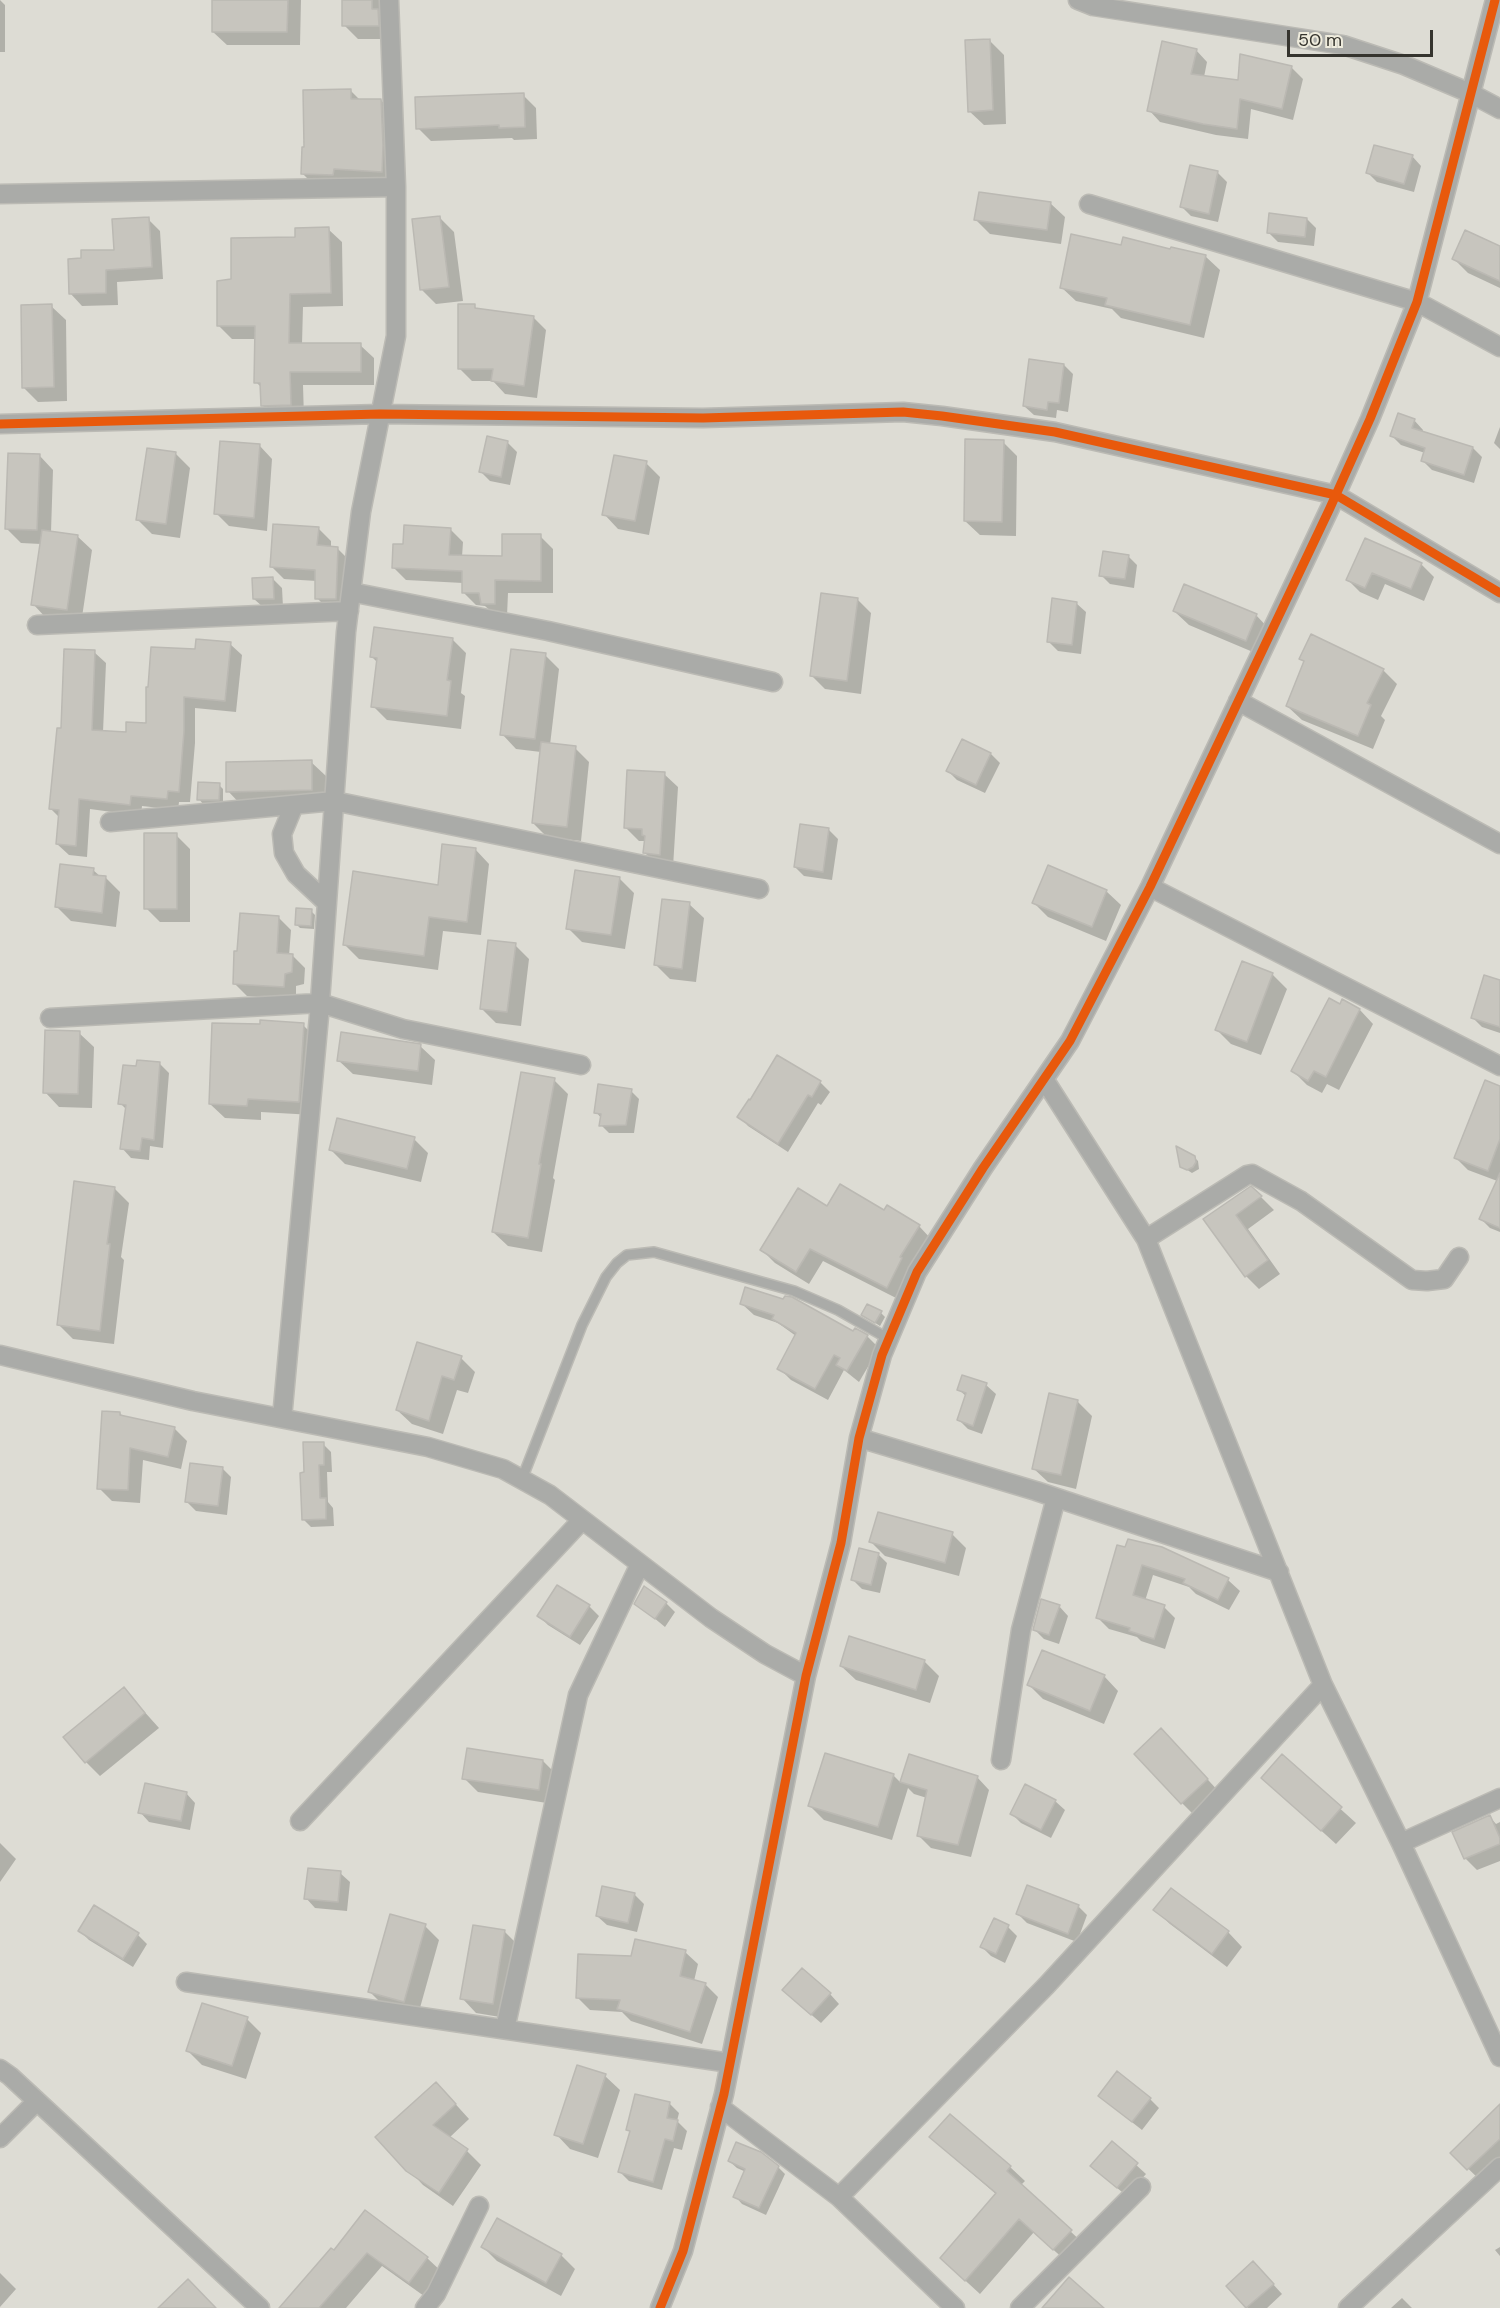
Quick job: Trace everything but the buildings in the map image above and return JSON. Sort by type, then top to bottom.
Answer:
[{"type":"street","points":[[282,1418],[320,1003],[350,602],[361,512],[396,336],[396,187],[389,0]]},
{"type":"street","points":[[1078,0],[1094,6],[1343,45],[1404,65],[1470,93],[1500,109]]},
{"type":"street","points":[[660,2308],[682,2251],[720,2107],[806,1676],[841,1543],[859,1438],[882,1355],[917,1272],[983,1168],[1070,1041],[1150,887],[1336,495],[1370,419],[1417,302],[1494,0]]},
{"type":"street","points":[[0,194],[396,187]]},
{"type":"street","points":[[1089,204],[1417,302],[1500,347]]},
{"type":"street","points":[[0,424],[380,414],[703,418],[903,412],[1055,432],[1336,495],[1500,593]]},
{"type":"street","points":[[37,625],[350,602],[548,631],[773,682]]},
{"type":"street","points":[[1238,701],[1500,844]]},
{"type":"street","points":[[110,822],[334,801],[759,889]]},
{"type":"street","points":[[294,805],[282,834],[284,853],[296,874],[327,903]]},
{"type":"street","points":[[1150,887],[1500,1066]]},
{"type":"street","points":[[50,1018],[320,1003],[403,1029],[581,1065]]},
{"type":"street","points":[[1044,1079],[1146,1239],[1323,1685],[1401,1843],[1500,2057]]},
{"type":"street","points":[[1146,1239],[1252,1174],[1301,1201],[1412,1280],[1444,1279],[1458,1257]]},
{"type":"street","points":[[0,1355],[193,1401],[428,1447],[503,1469],[550,1495],[711,1618],[765,1654],[806,1676]]},
{"type":"street","points":[[859,1438],[1056,1497],[1279,1572]]},
{"type":"street","points":[[1001,1760],[1021,1630],[1056,1497]]},
{"type":"street","points":[[300,1821],[582,1520]]},
{"type":"street","points":[[506,2029],[578,1695],[640,1564]]},
{"type":"street","points":[[840,2197],[1046,1986],[1323,1685]]},
{"type":"street","points":[[1401,1843],[1500,1798]]},
{"type":"street","points":[[186,1982],[730,2063]]},
{"type":"street","points":[[0,2069],[260,2308]]},
{"type":"street","points":[[0,2138],[36,2102]]},
{"type":"street","points":[[720,2107],[840,2197],[956,2308]]},
{"type":"street","points":[[1348,2308],[1500,2167]]},
{"type":"street","points":[[1020,2308],[1141,2187]]},
{"type":"street","points":[[425,2308],[436,2294],[479,2206]]},
{"type":"lane","points":[[522,1479],[582,1325],[606,1277],[627,1255],[654,1252],[794,1291],[838,1311],[889,1339]]},
{"type":"cycle path","points":[[660,2308],[683,2251],[724,2094],[806,1676],[841,1543],[859,1438],[882,1355],[917,1272],[983,1168],[1070,1041],[1150,887],[1330,508],[1370,419],[1417,302],[1495,0]]},
{"type":"cycle path","points":[[0,424],[380,414],[703,418],[903,412],[942,416],[1055,432],[1336,495],[1500,593]]}]
